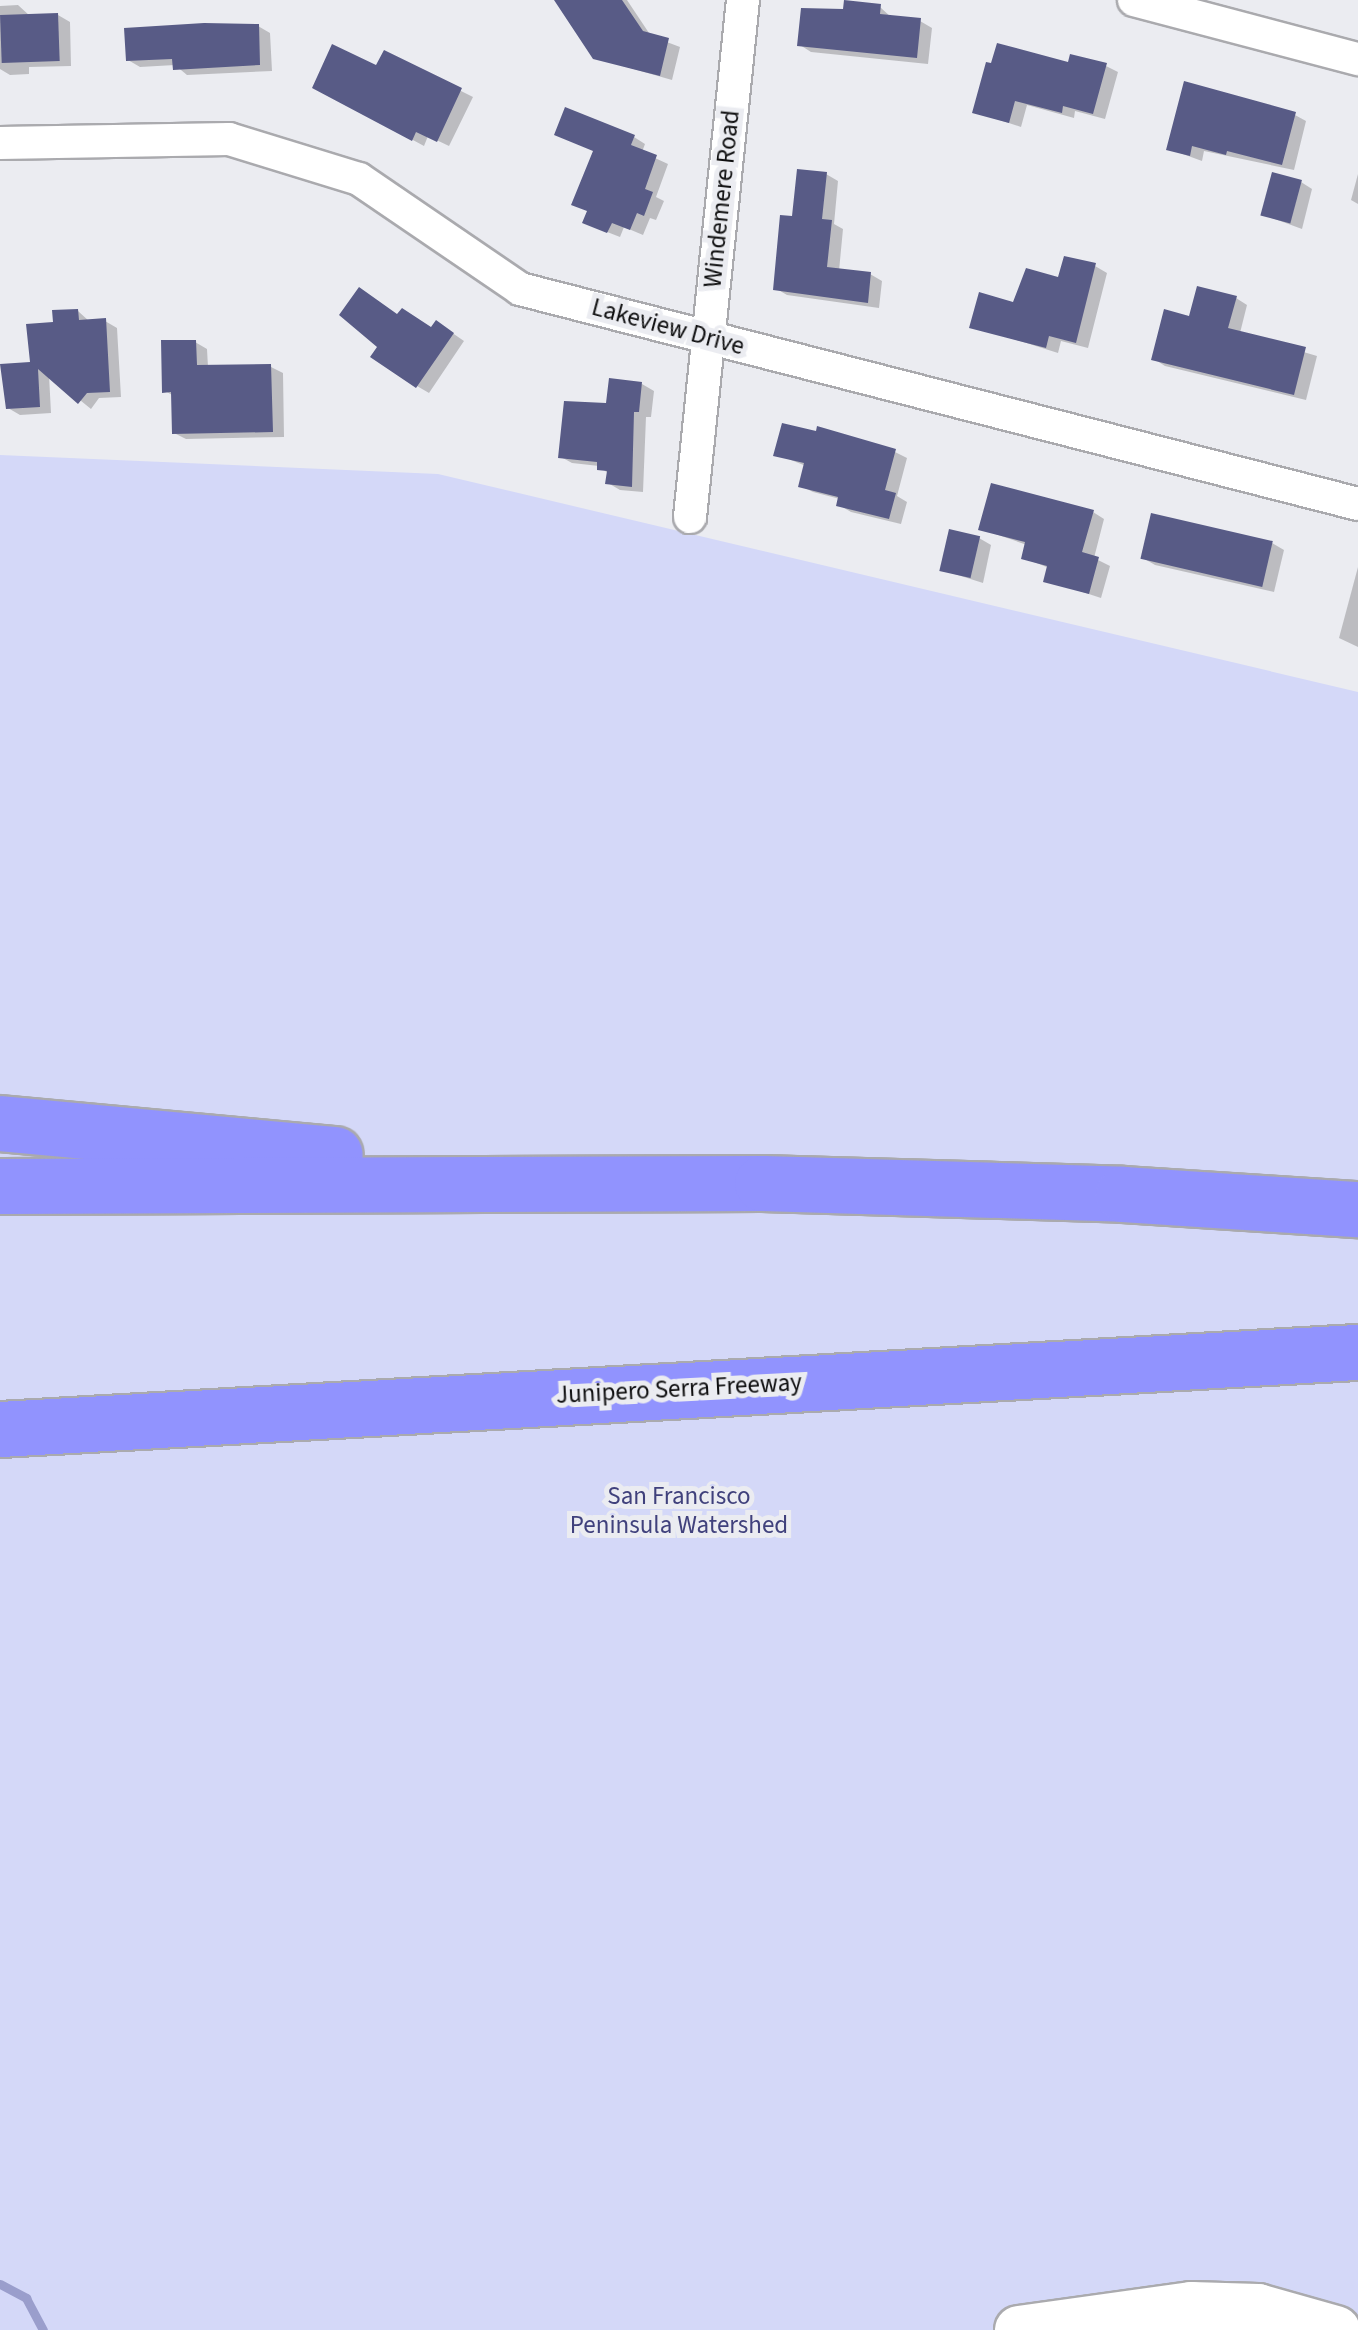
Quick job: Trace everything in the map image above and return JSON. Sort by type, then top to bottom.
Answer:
[{"type":"highway","points":[[0,1123],[292,1148],[521,1182]]},
{"type":"highway","points":[[0,1186],[521,1182],[903,1186],[1358,1208]]},
{"type":"highway","name":"Junipero Serra Freeway","points":[[0,1429],[1358,1352]]},
{"type":"street","name":"Windemere Road","points":[[690,517],[743,0]]},
{"type":"street","points":[[1134,0],[1358,59]]},
{"type":"street","name":"Lakeview Drive","points":[[0,143],[230,139],[360,178],[520,288],[1358,504]]},
{"type":"street","points":[[1020,2330],[1191,2306],[1258,2308],[1336,2330]]},
{"type":"green space","name":"San Francisco Peninsula Watershed","points":[[0,455],[438,474],[1358,692],[1358,2330],[0,2330]]},
{"type":"building","points":[[554,0],[622,0],[643,31],[669,38],[660,76],[593,59]]},
{"type":"building","points":[[844,0],[881,4],[880,14],[921,18],[917,58],[797,46],[801,8],[843,9]]},
{"type":"building","points":[[58,13],[60,61],[2,63],[0,15]]},
{"type":"building","points":[[259,24],[260,65],[173,70],[172,59],[126,61],[124,28]]},
{"type":"building","points":[[997,43],[1068,62],[1070,54],[1107,63],[1093,114],[1063,106],[1062,113],[1015,101],[1009,123],[972,113],[986,62],[991,63]]},
{"type":"building","points":[[332,44],[376,65],[384,50],[462,88],[437,142],[416,132],[412,141],[312,88]]},
{"type":"building","points":[[1184,81],[1296,112],[1282,165],[1192,146],[1190,156],[1166,150]]},
{"type":"building","points":[[565,107],[635,135],[631,145],[657,155],[645,189],[653,192],[644,216],[637,213],[630,230],[612,223],[607,233],[582,223],[587,211],[571,205],[593,151],[554,135]]},
{"type":"building","points":[[797,169],[827,172],[822,219],[832,220],[827,267],[871,272],[868,303],[773,290],[780,215],[792,216]]},
{"type":"building","points":[[1272,172],[1302,180],[1290,223],[1260,215]]},
{"type":"building","points":[[1064,256],[1096,263],[1076,343],[1049,336],[1046,348],[969,328],[979,292],[1013,302],[1026,268],[1058,277]]},
{"type":"building","points":[[1197,286],[1237,296],[1228,328],[1306,347],[1294,395],[1151,360],[1164,309],[1189,316]]},
{"type":"building","points":[[359,287],[397,314],[402,308],[431,327],[436,320],[454,333],[416,388],[370,357],[377,347],[339,315]]},
{"type":"building","points":[[78,309],[79,320],[106,318],[110,392],[87,393],[78,404],[38,369],[40,407],[6,409],[0,364],[30,362],[26,324],[53,322],[52,310]]},
{"type":"building","points":[[161,340],[196,340],[197,365],[271,364],[273,432],[172,434],[171,392],[162,393]]},
{"type":"building","points":[[609,378],[642,382],[639,412],[634,412],[632,487],[605,484],[607,471],[597,470],[597,462],[558,458],[564,401],[606,403]]},
{"type":"building","points":[[782,423],[816,431],[817,426],[896,449],[885,490],[896,493],[889,519],[836,506],[838,497],[798,487],[804,463],[773,456]]},
{"type":"building","points":[[991,483],[1094,510],[1082,552],[1099,557],[1089,594],[1043,582],[1047,566],[1021,559],[1025,542],[978,530]]},
{"type":"building","points":[[1151,513],[1273,541],[1262,587],[1140,559]]},
{"type":"building","points":[[949,529],[980,536],[971,578],[939,571]]},
{"type":"waterway","points":[[0,2284],[26,2298],[43,2330]]}]
